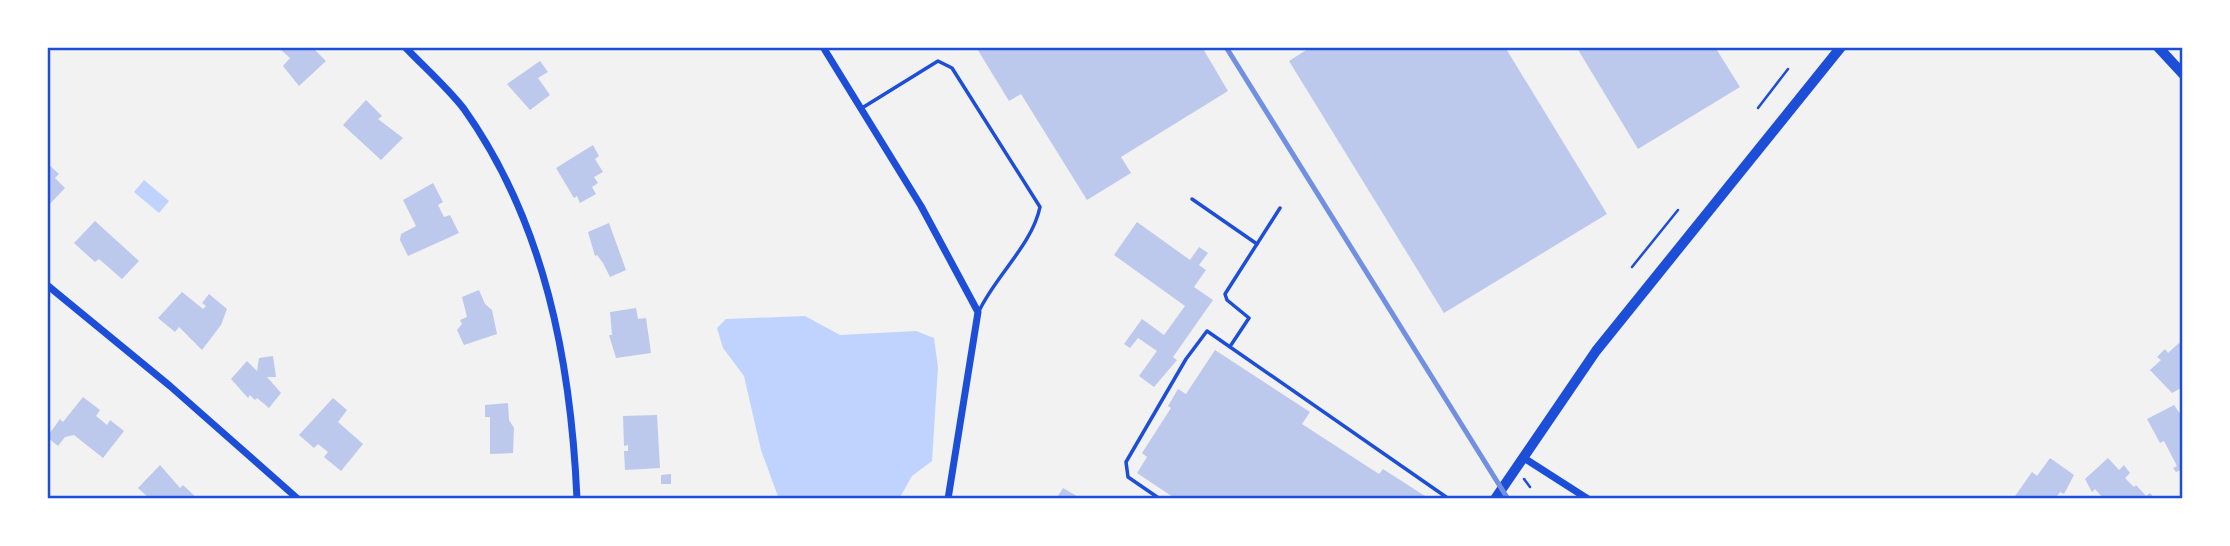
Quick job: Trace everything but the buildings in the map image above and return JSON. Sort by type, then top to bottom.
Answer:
[{"type":"main road","points":[[1495,499],[1596,351],[1841,47]]},
{"type":"main road","points":[[2158,47],[2183,74]]},
{"type":"street","points":[[405,47],[470,120],[507,179],[540,261],[565,357],[577,499]]},
{"type":"street","points":[[823,47],[921,206],[978,313],[948,499]]},
{"type":"street","points":[[47,285],[170,386],[298,499]]},
{"type":"street","points":[[1524,458],[1588,499]]},
{"type":"lane","points":[[861,108],[938,61],[952,68],[1040,207],[1036,226],[995,280],[978,313]]},
{"type":"lane","points":[[1192,199],[1257,244]]},
{"type":"lane","points":[[1231,345],[1249,318],[1227,300],[1224,294],[1280,208]]},
{"type":"lane","points":[[1160,499],[1128,477],[1126,462],[1204,334],[1211,332],[1449,499]]},
{"type":"path","points":[[1758,108],[1788,69]]},
{"type":"path","points":[[1632,267],[1678,210]]},
{"type":"water","points":[[144,180],[169,201],[159,213],[134,192]]},
{"type":"water","points":[[805,316],[840,335],[916,331],[934,338],[938,367],[932,461],[912,476],[899,499],[779,499],[761,450],[744,376],[723,348],[717,328],[726,319]]},
{"type":"railway","points":[[1226,47],[1508,499]]}]
